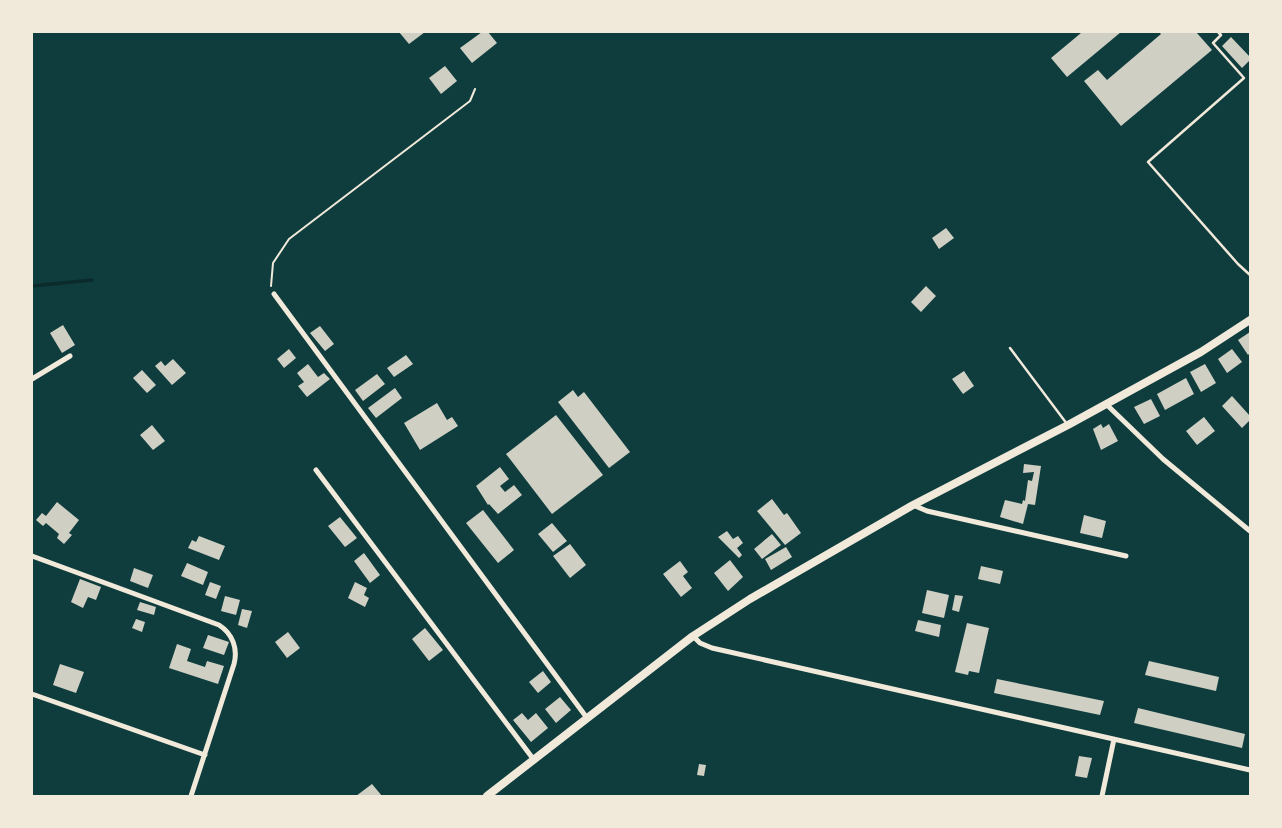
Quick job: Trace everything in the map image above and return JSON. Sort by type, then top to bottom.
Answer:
[{"type":"main road","points":[[487,796],[534,760],[584,715],[693,636],[761,592],[913,505],[1201,352],[1251,320]]},
{"type":"street","points":[[274,294],[584,715]]},
{"type":"street","points":[[32,379],[70,356]]},
{"type":"street","points":[[1105,403],[1163,459],[1251,531]]},
{"type":"street","points":[[316,470],[534,760]]},
{"type":"street","points":[[913,505],[927,511],[1126,556]]},
{"type":"street","points":[[32,556],[216,624],[228,631],[236,658],[191,796]]},
{"type":"street","points":[[693,636],[700,643],[712,648],[1251,770]]},
{"type":"street","points":[[32,694],[205,755]]},
{"type":"street","points":[[1102,796],[1114,739]]},
{"type":"lane","points":[[1218,32],[1221,36],[1213,43],[1227,62],[1244,78],[1148,162],[1238,264],[1251,275]]},
{"type":"lane","points":[[1010,348],[1068,425]]},
{"type":"path","points":[[274,294],[270,279],[273,263],[289,239],[470,101],[475,89]]},
{"type":"building","points":[[399,32],[425,32],[409,44]]},
{"type":"building","points":[[482,32],[488,32],[497,43],[472,63],[460,48]]},
{"type":"building","points":[[1080,32],[1121,32],[1067,77],[1051,58]]},
{"type":"building","points":[[1159,32],[1196,32],[1212,50],[1121,126],[1084,81],[1098,70],[1107,80],[1161,34]]},
{"type":"building","points":[[1231,37],[1250,57],[1242,68],[1222,46]]},
{"type":"building","points":[[445,66],[457,81],[441,94],[429,78]]},
{"type":"building","points":[[946,228],[954,238],[939,249],[932,238]]},
{"type":"building","points":[[926,286],[936,296],[921,312],[911,302]]},
{"type":"building","points":[[63,325],[75,345],[62,353],[50,333]]},
{"type":"building","points":[[320,326],[334,344],[325,351],[310,333]]},
{"type":"building","points":[[1250,332],[1250,353],[1248,355],[1238,340]]},
{"type":"building","points":[[289,349],[296,358],[284,368],[277,359]]},
{"type":"building","points":[[1232,349],[1242,362],[1227,373],[1218,359]]},
{"type":"building","points":[[406,355],[413,364],[394,377],[387,368]]},
{"type":"building","points":[[173,359],[186,373],[172,385],[155,366],[161,361],[165,366]]},
{"type":"building","points":[[308,364],[318,377],[324,373],[330,379],[307,397],[298,386],[304,382],[297,373]]},
{"type":"building","points":[[1205,364],[1216,383],[1201,392],[1190,372]]},
{"type":"building","points":[[142,370],[156,385],[147,393],[133,378]]},
{"type":"building","points":[[964,371],[974,386],[963,394],[952,379]]},
{"type":"building","points":[[377,374],[385,384],[363,401],[355,390]]},
{"type":"building","points":[[1186,378],[1194,394],[1165,410],[1157,394]]},
{"type":"building","points":[[395,388],[402,398],[376,418],[368,408]]},
{"type":"building","points":[[573,390],[578,397],[584,392],[630,452],[609,468],[558,402]]},
{"type":"building","points":[[1232,396],[1250,416],[1250,420],[1242,428],[1222,406]]},
{"type":"building","points":[[1151,399],[1160,416],[1144,424],[1134,407]]},
{"type":"building","points":[[437,403],[447,420],[452,417],[458,426],[420,450],[404,423]]},
{"type":"building","points":[[556,415],[603,475],[552,514],[506,454]]},
{"type":"building","points":[[1204,417],[1215,431],[1197,445],[1186,431]]},
{"type":"building","points":[[1101,424],[1103,428],[1109,424],[1118,441],[1101,450],[1093,429]]},
{"type":"building","points":[[152,425],[165,441],[153,450],[140,435]]},
{"type":"building","points":[[1024,464],[1041,466],[1035,505],[1028,504],[1023,524],[1000,517],[1005,500],[1022,504],[1023,500],[1025,501],[1028,480],[1032,481],[1034,472],[1023,473]]},
{"type":"building","points":[[500,467],[509,479],[500,486],[505,492],[514,485],[522,495],[498,514],[488,505],[476,486]]},
{"type":"building","points":[[772,499],[784,515],[787,513],[801,533],[785,545],[757,511]]},
{"type":"building","points":[[57,502],[79,520],[64,544],[57,538],[59,534],[46,523],[43,526],[36,520],[42,513],[46,516]]},
{"type":"building","points":[[483,510],[514,550],[498,563],[466,523]]},
{"type":"building","points":[[1084,515],[1106,521],[1102,538],[1080,533]]},
{"type":"building","points":[[340,517],[357,538],[345,547],[328,526]]},
{"type":"building","points":[[552,523],[567,541],[553,552],[538,534]]},
{"type":"building","points":[[727,531],[733,539],[738,536],[743,543],[737,548],[742,555],[739,558],[718,537]]},
{"type":"building","points":[[772,534],[781,545],[762,559],[754,549]]},
{"type":"building","points":[[199,536],[225,546],[219,560],[188,548],[192,540],[196,542]]},
{"type":"building","points":[[570,544],[586,565],[570,578],[553,556]]},
{"type":"building","points":[[786,547],[792,557],[771,570],[765,559]]},
{"type":"building","points":[[364,553],[380,575],[370,583],[354,561]]},
{"type":"building","points":[[730,560],[743,577],[728,591],[714,573]]},
{"type":"building","points":[[680,561],[688,572],[683,576],[692,588],[681,597],[663,574]]},
{"type":"building","points":[[187,563],[208,572],[203,585],[181,576]]},
{"type":"building","points":[[981,566],[1003,571],[1000,584],[978,579]]},
{"type":"building","points":[[134,568],[153,575],[148,588],[130,581]]},
{"type":"building","points":[[80,579],[101,587],[96,600],[88,597],[83,608],[71,602]]},
{"type":"building","points":[[210,582],[221,586],[216,599],[205,595]]},
{"type":"building","points":[[355,582],[367,588],[364,595],[369,598],[365,607],[348,598]]},
{"type":"building","points":[[927,590],[949,595],[944,618],[922,613]]},
{"type":"building","points":[[955,595],[963,596],[959,612],[952,610]]},
{"type":"building","points":[[225,596],[240,600],[236,615],[221,611]]},
{"type":"building","points":[[140,602],[156,607],[154,615],[137,610]]},
{"type":"building","points":[[242,609],[252,611],[247,628],[238,625]]},
{"type":"building","points":[[136,619],[145,622],[142,632],[132,628]]},
{"type":"building","points":[[918,620],[941,625],[939,637],[915,631]]},
{"type":"building","points":[[967,623],[989,628],[979,673],[969,671],[968,675],[955,672]]},
{"type":"building","points":[[425,628],[443,650],[429,661],[412,639]]},
{"type":"building","points":[[288,632],[300,648],[287,658],[275,642]]},
{"type":"building","points":[[208,635],[229,642],[224,655],[203,648]]},
{"type":"building","points":[[177,644],[191,649],[187,661],[205,667],[207,661],[224,666],[218,684],[169,668]]},
{"type":"building","points":[[1149,661],[1219,677],[1216,691],[1145,675]]},
{"type":"building","points":[[60,664],[84,672],[76,693],[53,685]]},
{"type":"building","points":[[543,671],[551,682],[538,693],[529,682]]},
{"type":"building","points":[[997,679],[1104,701],[1100,715],[994,693]]},
{"type":"building","points":[[560,697],[571,710],[556,723],[545,709]]},
{"type":"building","points":[[1138,708],[1245,734],[1242,748],[1134,723]]},
{"type":"building","points":[[522,713],[528,720],[536,713],[548,728],[531,742],[513,720]]},
{"type":"building","points":[[1079,756],[1092,758],[1087,778],[1075,776]]},
{"type":"building","points":[[699,764],[706,765],[704,776],[697,775]]},
{"type":"building","points":[[372,784],[382,796],[356,796]]},
{"type":"waterway","points":[[32,286],[92,280]]}]
